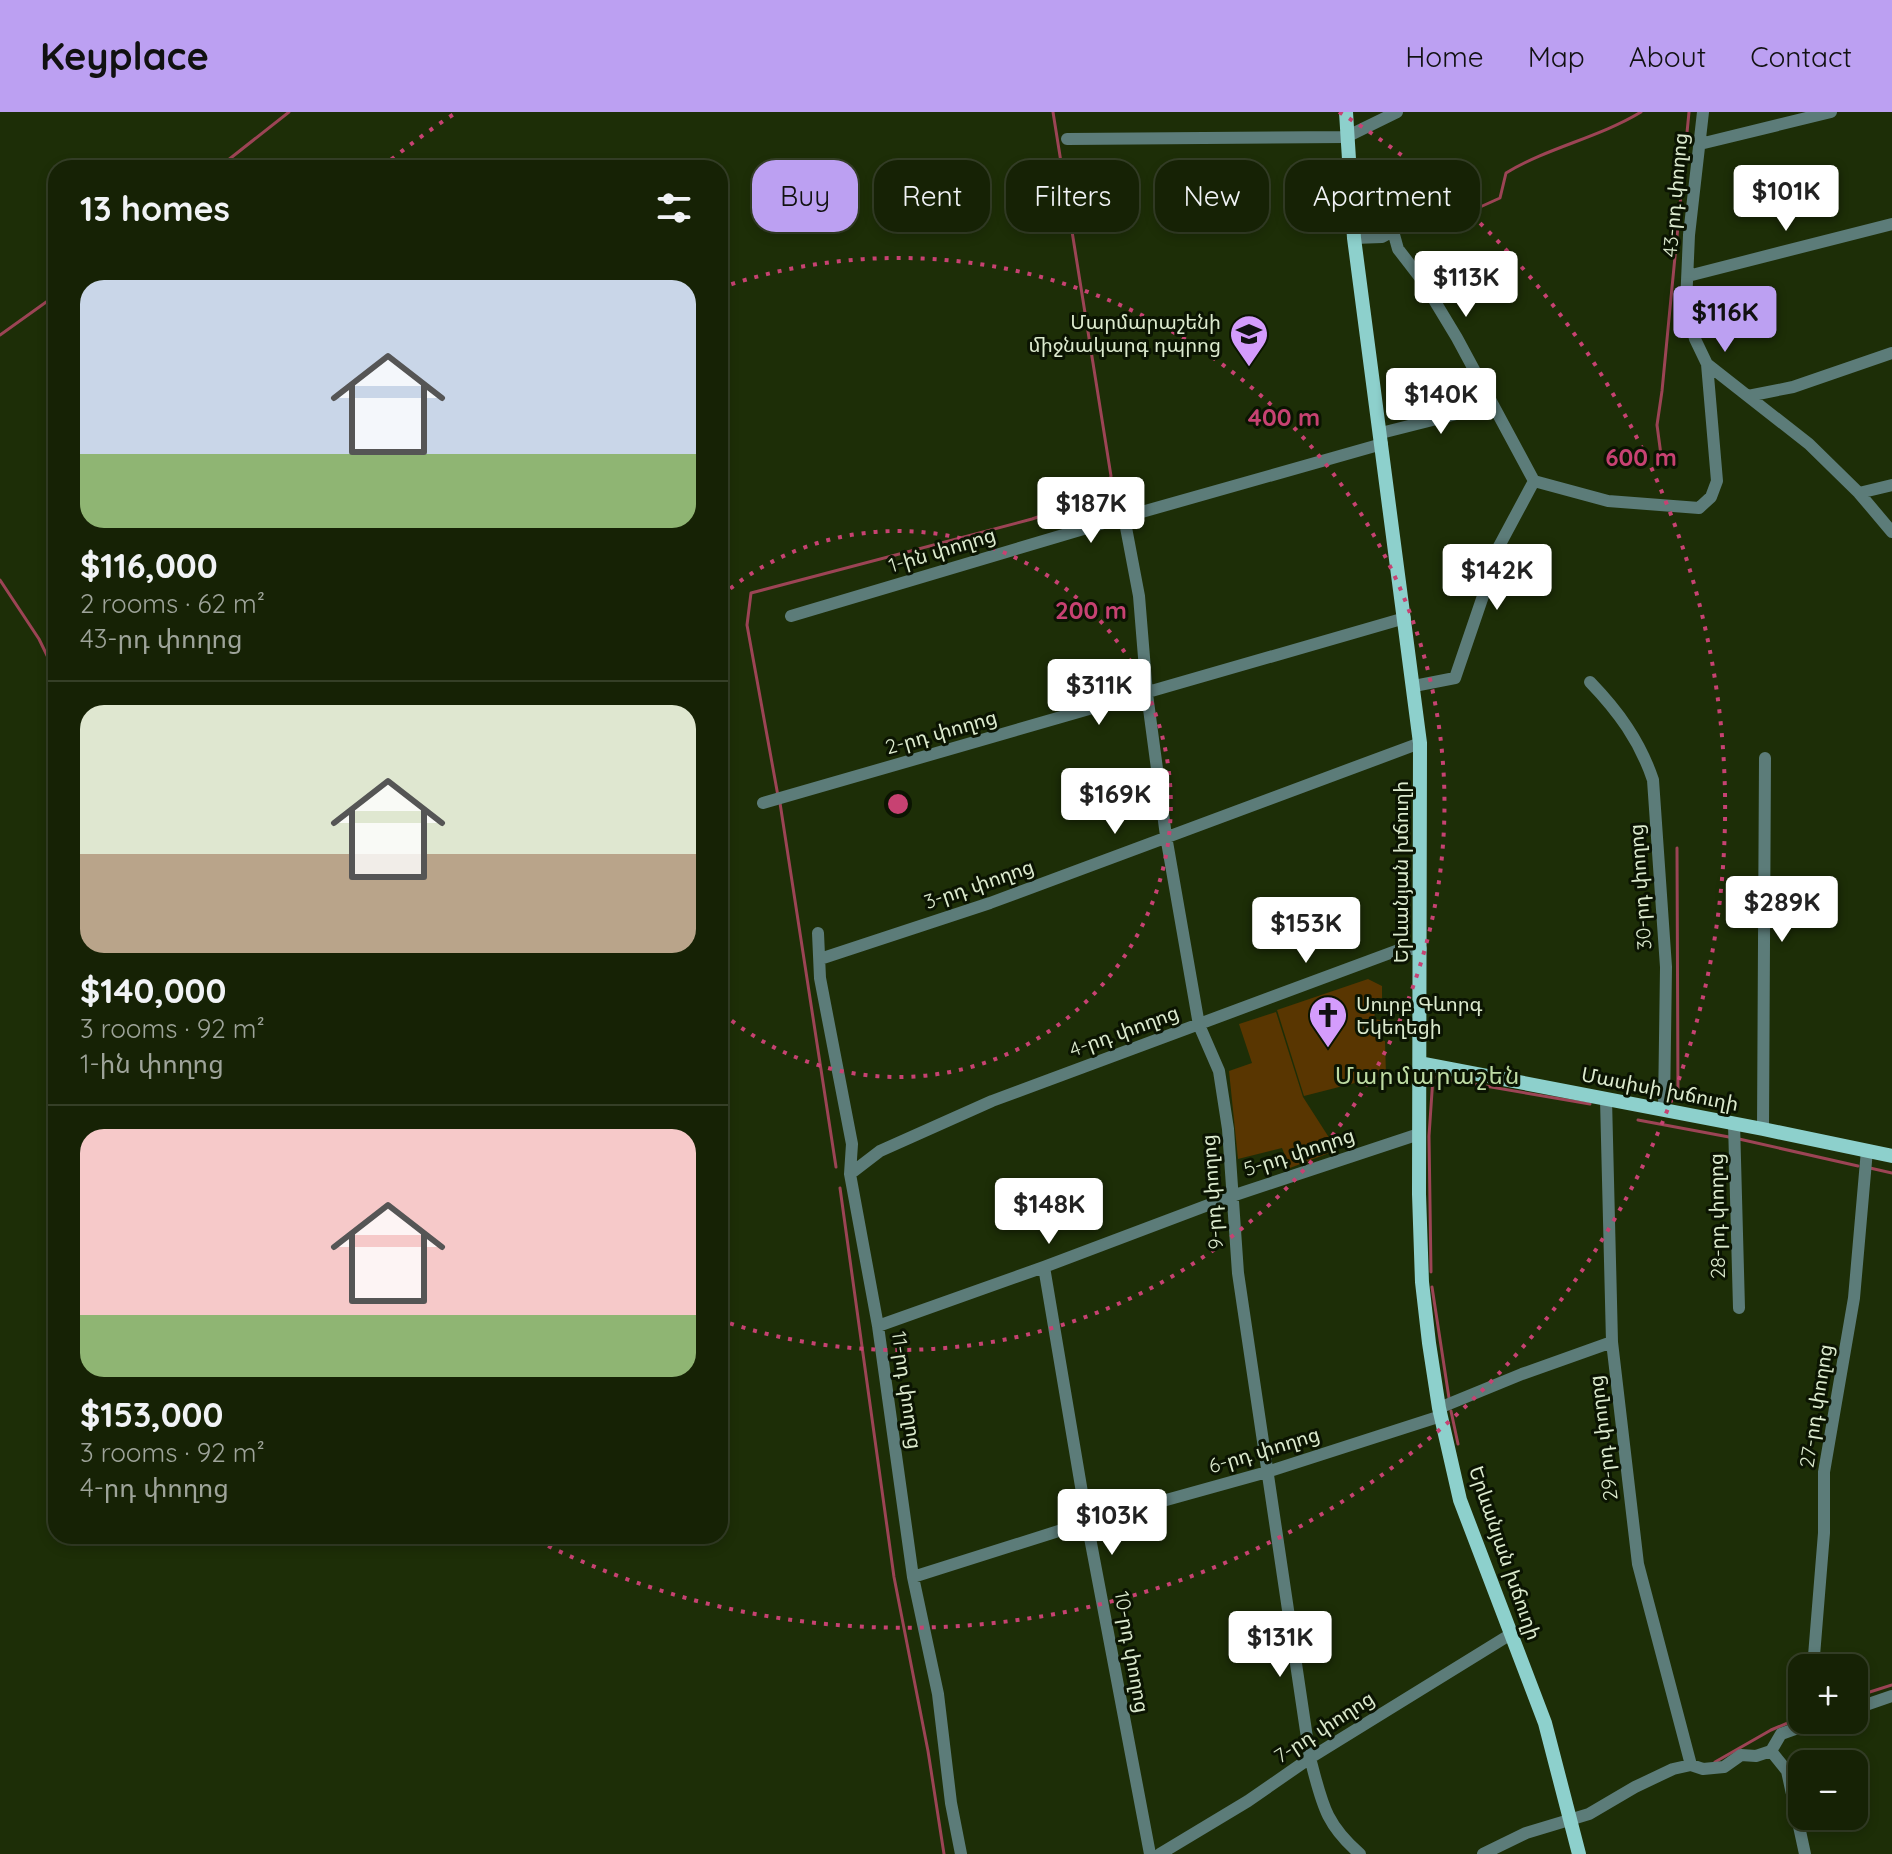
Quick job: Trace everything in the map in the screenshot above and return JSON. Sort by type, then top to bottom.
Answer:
[{"type":"main road","name":"Երևանյան խճուղի","points":[[1346,112],[1354,238],[1420,743],[1419,1134],[1422,1282],[1440,1412],[1460,1500],[1545,1723],[1579,1854]]},
{"type":"main road","name":"Մասիսի խճուղի","points":[[1420,1063],[1892,1156]]},
{"type":"street","points":[[1067,139],[1346,137],[1397,112]]},
{"type":"street","name":"43-րդ փողոց","points":[[1703,112],[1689,235],[1686,304],[1695,339],[1707,364],[1809,444],[1859,493],[1892,532]]},
{"type":"street","points":[[1700,144],[1831,112]]},
{"type":"street","points":[[1688,276],[1892,224]]},
{"type":"street","points":[[1354,238],[1382,237],[1393,231],[1398,249],[1422,280],[1534,481],[1608,501],[1699,508],[1711,497],[1717,481],[1707,364]]},
{"type":"street","points":[[1748,396],[1793,387],[1892,353]]},
{"type":"street","name":"1-ին փողոց","points":[[791,616],[1492,405]]},
{"type":"street","points":[[1414,686],[1455,678],[1483,596],[1488,571],[1534,481]]},
{"type":"street","points":[[1859,493],[1892,485]]},
{"type":"street","name":"9-րդ փողոց","points":[[1124,517],[1139,596],[1147,694],[1166,836],[1199,1025],[1219,1071],[1228,1129],[1238,1273],[1310,1758],[1325,1812],[1339,1836],[1360,1854]]},
{"type":"street","name":"2-րդ փողոց","points":[[763,803],[1405,618]]},
{"type":"street","name":"30-րդ փողոց","points":[[1590,682],[1628,727],[1645,755],[1653,780],[1666,967],[1664,1109]]},
{"type":"street","name":"3-րդ փողոց","points":[[820,959],[990,903],[1420,743]]},
{"type":"street","points":[[1763,1129],[1765,758]]},
{"type":"street","name":"11-րդ փողոց","points":[[818,933],[820,978],[852,1144],[850,1174],[878,1326],[913,1577],[938,1694],[951,1803],[961,1854]]},
{"type":"street","name":"4-րդ փողոց","points":[[850,1174],[880,1151],[992,1101],[1401,949],[1421,949]]},
{"type":"street","name":"29-րդ փողոց","points":[[1606,1099],[1612,1342],[1638,1564],[1691,1765]]},
{"type":"street","name":"28-րդ փողոց","points":[[1734,1123],[1739,1308]]},
{"type":"street","name":"5-րդ փողոց","points":[[878,1326],[1232,1196],[1419,1134]]},
{"type":"street","name":"27-րդ փողոց","points":[[1814,1654],[1824,1533],[1824,1472],[1854,1298],[1867,1150]]},
{"type":"street","name":"10-րդ փողոց","points":[[1044,1267],[1087,1522],[1150,1854]]},
{"type":"street","name":"6-րդ փողոց","points":[[913,1577],[1087,1522],[1267,1472],[1440,1412],[1522,1374],[1612,1342]]},
{"type":"street","name":"7-րդ փողոց","points":[[1160,1854],[1511,1634]]},
{"type":"street","points":[[1868,1704],[1892,1696]]},
{"type":"street","points":[[1483,1854],[1526,1833],[1589,1814],[1673,1769],[1691,1765],[1703,1769],[1724,1767],[1741,1755],[1756,1756],[1771,1751],[1781,1734],[1788,1731]]},
{"type":"street","points":[[1771,1751],[1787,1771],[1805,1854]]},
{"type":"shaded area","points":[[1368,979],[1382,986],[1382,998],[1377,998],[1374,1019],[1386,1021],[1386,1024],[1380,1024],[1379,1040],[1385,1041],[1386,1075],[1304,1096],[1277,1010]]},
{"type":"shaded area","points":[[1276,1012],[1303,1097],[1337,1150],[1290,1168],[1282,1148],[1238,1159],[1229,1071],[1252,1063],[1239,1024]]},
{"type":"waterway","points":[[228,160],[289,112]]},
{"type":"waterway","points":[[778,796],[747,625],[751,593],[1032,519],[1105,494],[1111,476],[1053,112]]},
{"type":"waterway","points":[[1480,207],[1500,198],[1506,173],[1641,112]]},
{"type":"waterway","points":[[1661,455],[1657,425],[1689,112]]},
{"type":"waterway","points":[[0,335],[48,301]]},
{"type":"waterway","points":[[0,580],[48,658]]},
{"type":"waterway","points":[[780,803],[836,1167]]},
{"type":"waterway","points":[[1677,848],[1678,1097]]},
{"type":"waterway","points":[[1431,1272],[1429,1136],[1433,1077],[1590,1104]]},
{"type":"waterway","points":[[1638,1120],[1729,1137]]},
{"type":"waterway","points":[[1739,1139],[1858,1166]]},
{"type":"waterway","points":[[1870,1168],[1892,1173]]},
{"type":"waterway","points":[[840,1188],[894,1577],[928,1751],[944,1854]]},
{"type":"waterway","points":[[1432,1287],[1449,1398]]},
{"type":"waterway","points":[[1451,1411],[1458,1444]]},
{"type":"waterway","points":[[1868,1693],[1892,1685]]},
{"type":"waterway","points":[[1715,1762],[1788,1723]]},
{"type":"place","name":"Մարմարաշենի միջնակարգ դպրոց","points":[[1249,368]]},
{"type":"place","name":"Սուրբ Գևորգ Եկեղեցի","points":[[1328,1049]]},
{"type":"district","name":"Մարմարաշեն","points":[[1428,1076]]}]
